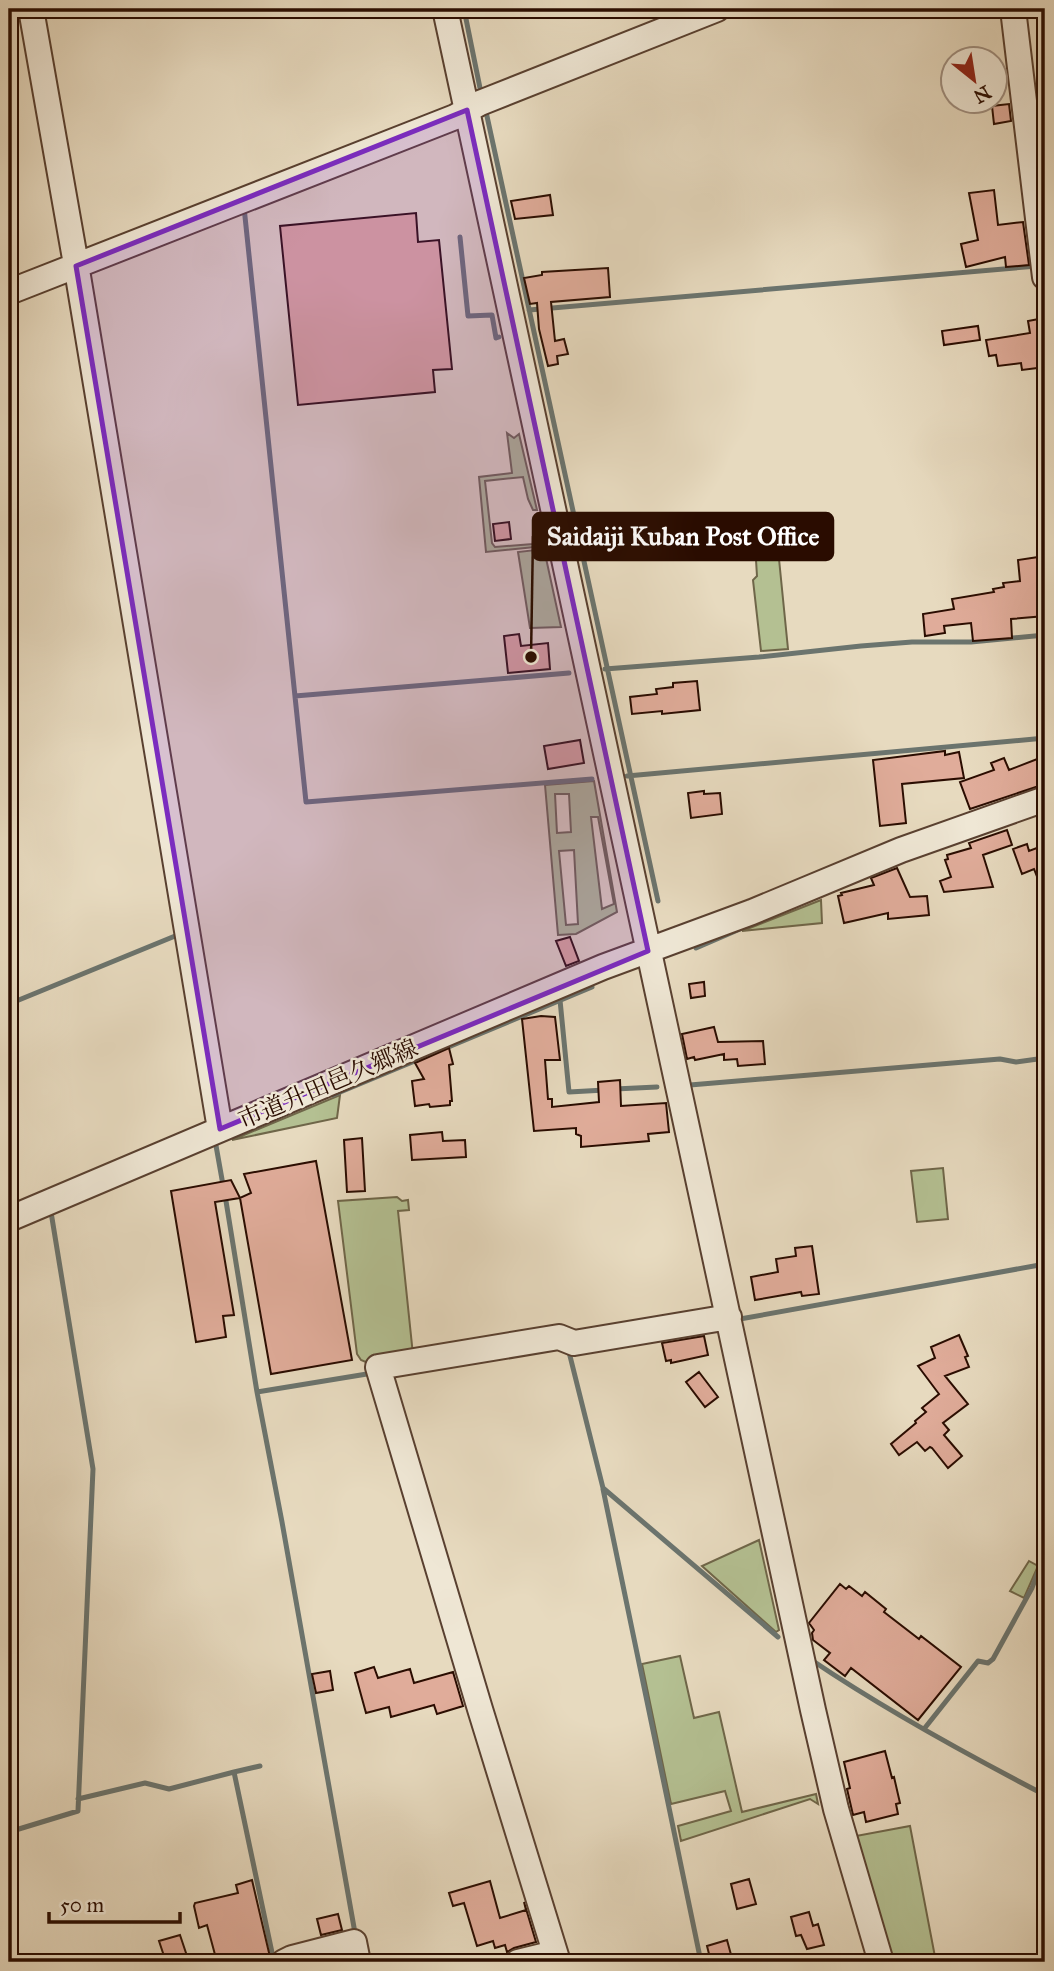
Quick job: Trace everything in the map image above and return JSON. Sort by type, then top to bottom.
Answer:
[{"type":"street","points":[[31,9],[215,1131]]},
{"type":"street","points":[[445,9],[818,1734],[856,1881],[881,1962]]},
{"type":"street","points":[[9,292],[73,270],[717,9]]},
{"type":"street","points":[[1013,9],[1045,277]]},
{"type":"street","points":[[1030,9],[1045,138]]},
{"type":"street","name":"市道升田邑久郷線","points":[[9,1219],[603,967],[752,912],[901,850],[1045,799]]},
{"type":"street","points":[[518,1962],[557,1958],[378,1367],[559,1337],[574,1343],[729,1317]]},
{"type":"street","points":[[284,1962],[354,1942],[358,1962]]},
{"type":"highlighted area","points":[[467,110],[648,951],[220,1129],[76,266]]},
{"type":"green space","points":[[507,433],[514,438],[519,434],[537,510],[533,510],[528,499],[523,477],[485,481],[492,543],[495,547],[533,544],[536,526],[540,527],[544,546],[486,552],[479,477],[512,473]]},
{"type":"green space","points":[[544,549],[561,627],[530,628],[518,552]]},
{"type":"green space","points":[[779,559],[788,649],[761,651],[753,580],[757,576],[756,560]]},
{"type":"green space","points":[[594,781],[617,912],[576,934],[558,935],[545,785]],"holes":[[[555,794],[569,794],[571,832],[557,833]],[[591,817],[598,817],[614,904],[602,909]],[[574,850],[578,924],[566,925],[559,851]]]},
{"type":"green space","points":[[821,900],[822,923],[742,931]]},
{"type":"green space","points":[[340,1095],[337,1118],[232,1140]]},
{"type":"green space","points":[[943,1168],[948,1219],[917,1222],[911,1171]]},
{"type":"green space","points":[[397,1197],[402,1201],[408,1200],[409,1210],[398,1211],[413,1355],[368,1363],[361,1360],[357,1354],[338,1201]]},
{"type":"green space","points":[[759,1540],[779,1630],[776,1632],[702,1566]]},
{"type":"green space","points":[[1029,1561],[1038,1566],[1024,1598],[1010,1591]]},
{"type":"green space","points":[[680,1656],[694,1718],[719,1712],[742,1812],[816,1794],[818,1804],[810,1799],[681,1841],[678,1826],[731,1811],[725,1791],[671,1804],[642,1664]]},
{"type":"green space","points":[[910,1826],[936,1962],[891,1962],[856,1836]]},
{"type":"building","points":[[1009,104],[1011,121],[994,124],[993,116],[1009,116]]},
{"type":"building","points":[[994,190],[998,225],[1023,222],[1029,265],[1006,267],[1005,257],[966,267],[961,244],[978,240],[969,193]]},
{"type":"building","points":[[550,195],[553,215],[515,219],[511,201]]},
{"type":"building","points":[[416,213],[418,242],[439,240],[452,369],[433,370],[435,392],[298,405],[280,226]]},
{"type":"building","points":[[608,268],[610,297],[551,302],[555,341],[564,339],[568,354],[557,356],[558,364],[548,366],[539,329],[537,303],[530,304],[524,278],[542,275],[542,272]]},
{"type":"building","points":[[1044,318],[1045,367],[1022,370],[1021,363],[998,366],[996,355],[989,356],[986,340],[1030,333],[1028,321]]},
{"type":"building","points":[[978,326],[980,340],[944,345],[942,331]]},
{"type":"building","points":[[509,522],[511,539],[495,541],[493,524]]},
{"type":"building","points":[[1045,556],[1045,616],[1011,619],[1012,638],[973,641],[971,623],[944,626],[945,633],[925,636],[923,614],[954,609],[952,599],[994,592],[993,589],[1004,587],[1003,583],[1020,581],[1018,560]]},
{"type":"building","points":[[519,634],[521,646],[548,643],[550,669],[508,673],[504,636]]},
{"type":"building","points":[[697,681],[700,710],[632,714],[630,697],[657,694],[656,689],[673,687],[673,683]]},
{"type":"building","points":[[580,740],[584,763],[548,769],[544,746]]},
{"type":"building","points":[[945,751],[945,755],[959,752],[964,778],[902,784],[906,823],[880,826],[873,760]]},
{"type":"building","points":[[1045,756],[1045,784],[970,809],[960,782],[994,770],[991,763],[1004,758],[1009,770]]},
{"type":"building","points":[[704,791],[704,794],[720,793],[722,814],[691,818],[688,793]]},
{"type":"building","points":[[1007,830],[1012,845],[983,855],[993,887],[944,892],[940,881],[951,877],[945,860],[948,859],[947,855],[971,848],[969,843]]},
{"type":"building","points":[[1027,844],[1029,851],[1045,845],[1045,897],[1034,869],[1022,874],[1013,849]]},
{"type":"building","points":[[897,868],[910,897],[927,896],[929,915],[888,919],[888,913],[844,923],[838,896],[874,885],[871,878]]},
{"type":"building","points":[[570,937],[579,961],[566,966],[556,941]]},
{"type":"building","points":[[704,982],[705,996],[691,998],[689,984]]},
{"type":"building","points":[[555,1017],[560,1060],[545,1060],[548,1099],[552,1099],[552,1107],[599,1102],[598,1082],[620,1080],[621,1106],[666,1103],[669,1132],[648,1134],[649,1141],[581,1147],[581,1136],[576,1134],[576,1128],[534,1131],[522,1019]]},
{"type":"building","points":[[714,1027],[718,1042],[763,1041],[765,1064],[738,1066],[737,1059],[724,1060],[724,1054],[687,1059],[682,1034]]},
{"type":"building","points":[[449,1048],[453,1064],[449,1065],[450,1105],[415,1106],[412,1081],[424,1079],[415,1063]]},
{"type":"building","points":[[442,1132],[443,1141],[465,1140],[466,1157],[412,1160],[410,1135]]},
{"type":"building","points":[[362,1138],[365,1191],[347,1192],[344,1140]]},
{"type":"building","points":[[316,1161],[352,1360],[271,1374],[240,1198],[251,1193],[244,1174]]},
{"type":"building","points":[[231,1180],[240,1198],[215,1202],[234,1315],[223,1316],[226,1337],[196,1342],[171,1191]]},
{"type":"building","points":[[812,1246],[819,1294],[802,1296],[801,1292],[755,1300],[751,1277],[778,1272],[776,1259],[796,1256],[795,1248]]},
{"type":"building","points":[[959,1335],[968,1356],[965,1357],[969,1367],[945,1376],[968,1404],[943,1423],[949,1430],[944,1435],[962,1456],[948,1468],[932,1448],[925,1451],[917,1442],[899,1455],[891,1444],[916,1423],[926,1412],[922,1408],[939,1394],[918,1366],[935,1358],[931,1347]]},
{"type":"building","points":[[704,1336],[708,1355],[671,1363],[671,1360],[666,1361],[662,1343]]},
{"type":"building","points":[[699,1372],[718,1397],[705,1407],[686,1382]]},
{"type":"building","points":[[840,1584],[846,1589],[849,1586],[862,1596],[865,1592],[886,1609],[884,1612],[961,1667],[918,1720],[851,1668],[845,1676],[824,1660],[830,1653],[813,1640],[814,1630],[809,1623]]},
{"type":"building","points":[[374,1667],[378,1678],[410,1669],[414,1683],[453,1672],[463,1706],[437,1714],[434,1705],[391,1717],[389,1707],[366,1713],[355,1673]]},
{"type":"building","points":[[330,1671],[333,1690],[316,1693],[312,1674]]},
{"type":"building","points":[[885,1751],[900,1803],[896,1804],[898,1814],[866,1822],[864,1812],[853,1815],[844,1762]]},
{"type":"building","points":[[749,1879],[756,1904],[737,1909],[731,1884]]},
{"type":"building","points":[[252,1880],[269,1962],[217,1962],[207,1925],[199,1928],[195,1903],[238,1893],[236,1885]]},
{"type":"building","points":[[490,1881],[500,1918],[526,1910],[524,1902],[536,1942],[507,1952],[505,1945],[495,1948],[493,1941],[477,1946],[464,1903],[453,1906],[449,1893]]},
{"type":"building","points":[[809,1912],[813,1926],[818,1924],[824,1945],[807,1949],[801,1935],[796,1936],[791,1917]]},
{"type":"building","points":[[338,1914],[342,1930],[321,1935],[317,1919]]},
{"type":"building","points":[[180,1935],[189,1962],[166,1962],[159,1941]]},
{"type":"building","points":[[727,1940],[733,1962],[711,1962],[707,1946]]},
{"type":"waterway","points":[[464,9],[480,88]]},
{"type":"waterway","points":[[721,18],[744,9]]},
{"type":"waterway","points":[[485,107],[658,901]]},
{"type":"waterway","points":[[244,207],[306,802],[592,779]]},
{"type":"waterway","points":[[460,237],[468,316],[492,315],[496,338],[499,337]]},
{"type":"waterway","points":[[529,310],[1037,266]]},
{"type":"waterway","points":[[605,669],[912,642],[971,642],[1045,635]]},
{"type":"waterway","points":[[295,696],[569,673]]},
{"type":"waterway","points":[[627,776],[1045,738]]},
{"type":"waterway","points":[[696,948],[740,929]]},
{"type":"waterway","points":[[9,1004],[180,934]]},
{"type":"waterway","points":[[333,1095],[592,987]]},
{"type":"waterway","points":[[560,1000],[569,1092],[605,1090]]},
{"type":"waterway","points":[[690,1085],[1000,1059],[1016,1062],[1045,1058]]},
{"type":"waterway","points":[[615,1089],[657,1087]]},
{"type":"waterway","points":[[215,1140],[223,1185]]},
{"type":"waterway","points":[[225,1195],[257,1392],[355,1933]]},
{"type":"waterway","points":[[9,1832],[78,1811],[93,1469],[51,1212]]},
{"type":"waterway","points":[[740,1319],[1045,1264]]},
{"type":"waterway","points":[[568,1348],[603,1488],[778,1637]]},
{"type":"waterway","points":[[257,1392],[373,1373]]},
{"type":"waterway","points":[[603,1489],[701,1962]]},
{"type":"waterway","points":[[924,1729],[978,1661],[988,1663],[993,1659],[1032,1588],[1045,1553]]},
{"type":"waterway","points":[[813,1661],[927,1731],[1045,1795]]},
{"type":"waterway","points":[[234,1772],[260,1766]]},
{"type":"waterway","points":[[78,1799],[145,1783],[169,1789],[234,1772],[274,1962]]},
{"type":"place","name":"Saidaiji Kuban Post Office","points":[[531,657]]}]
